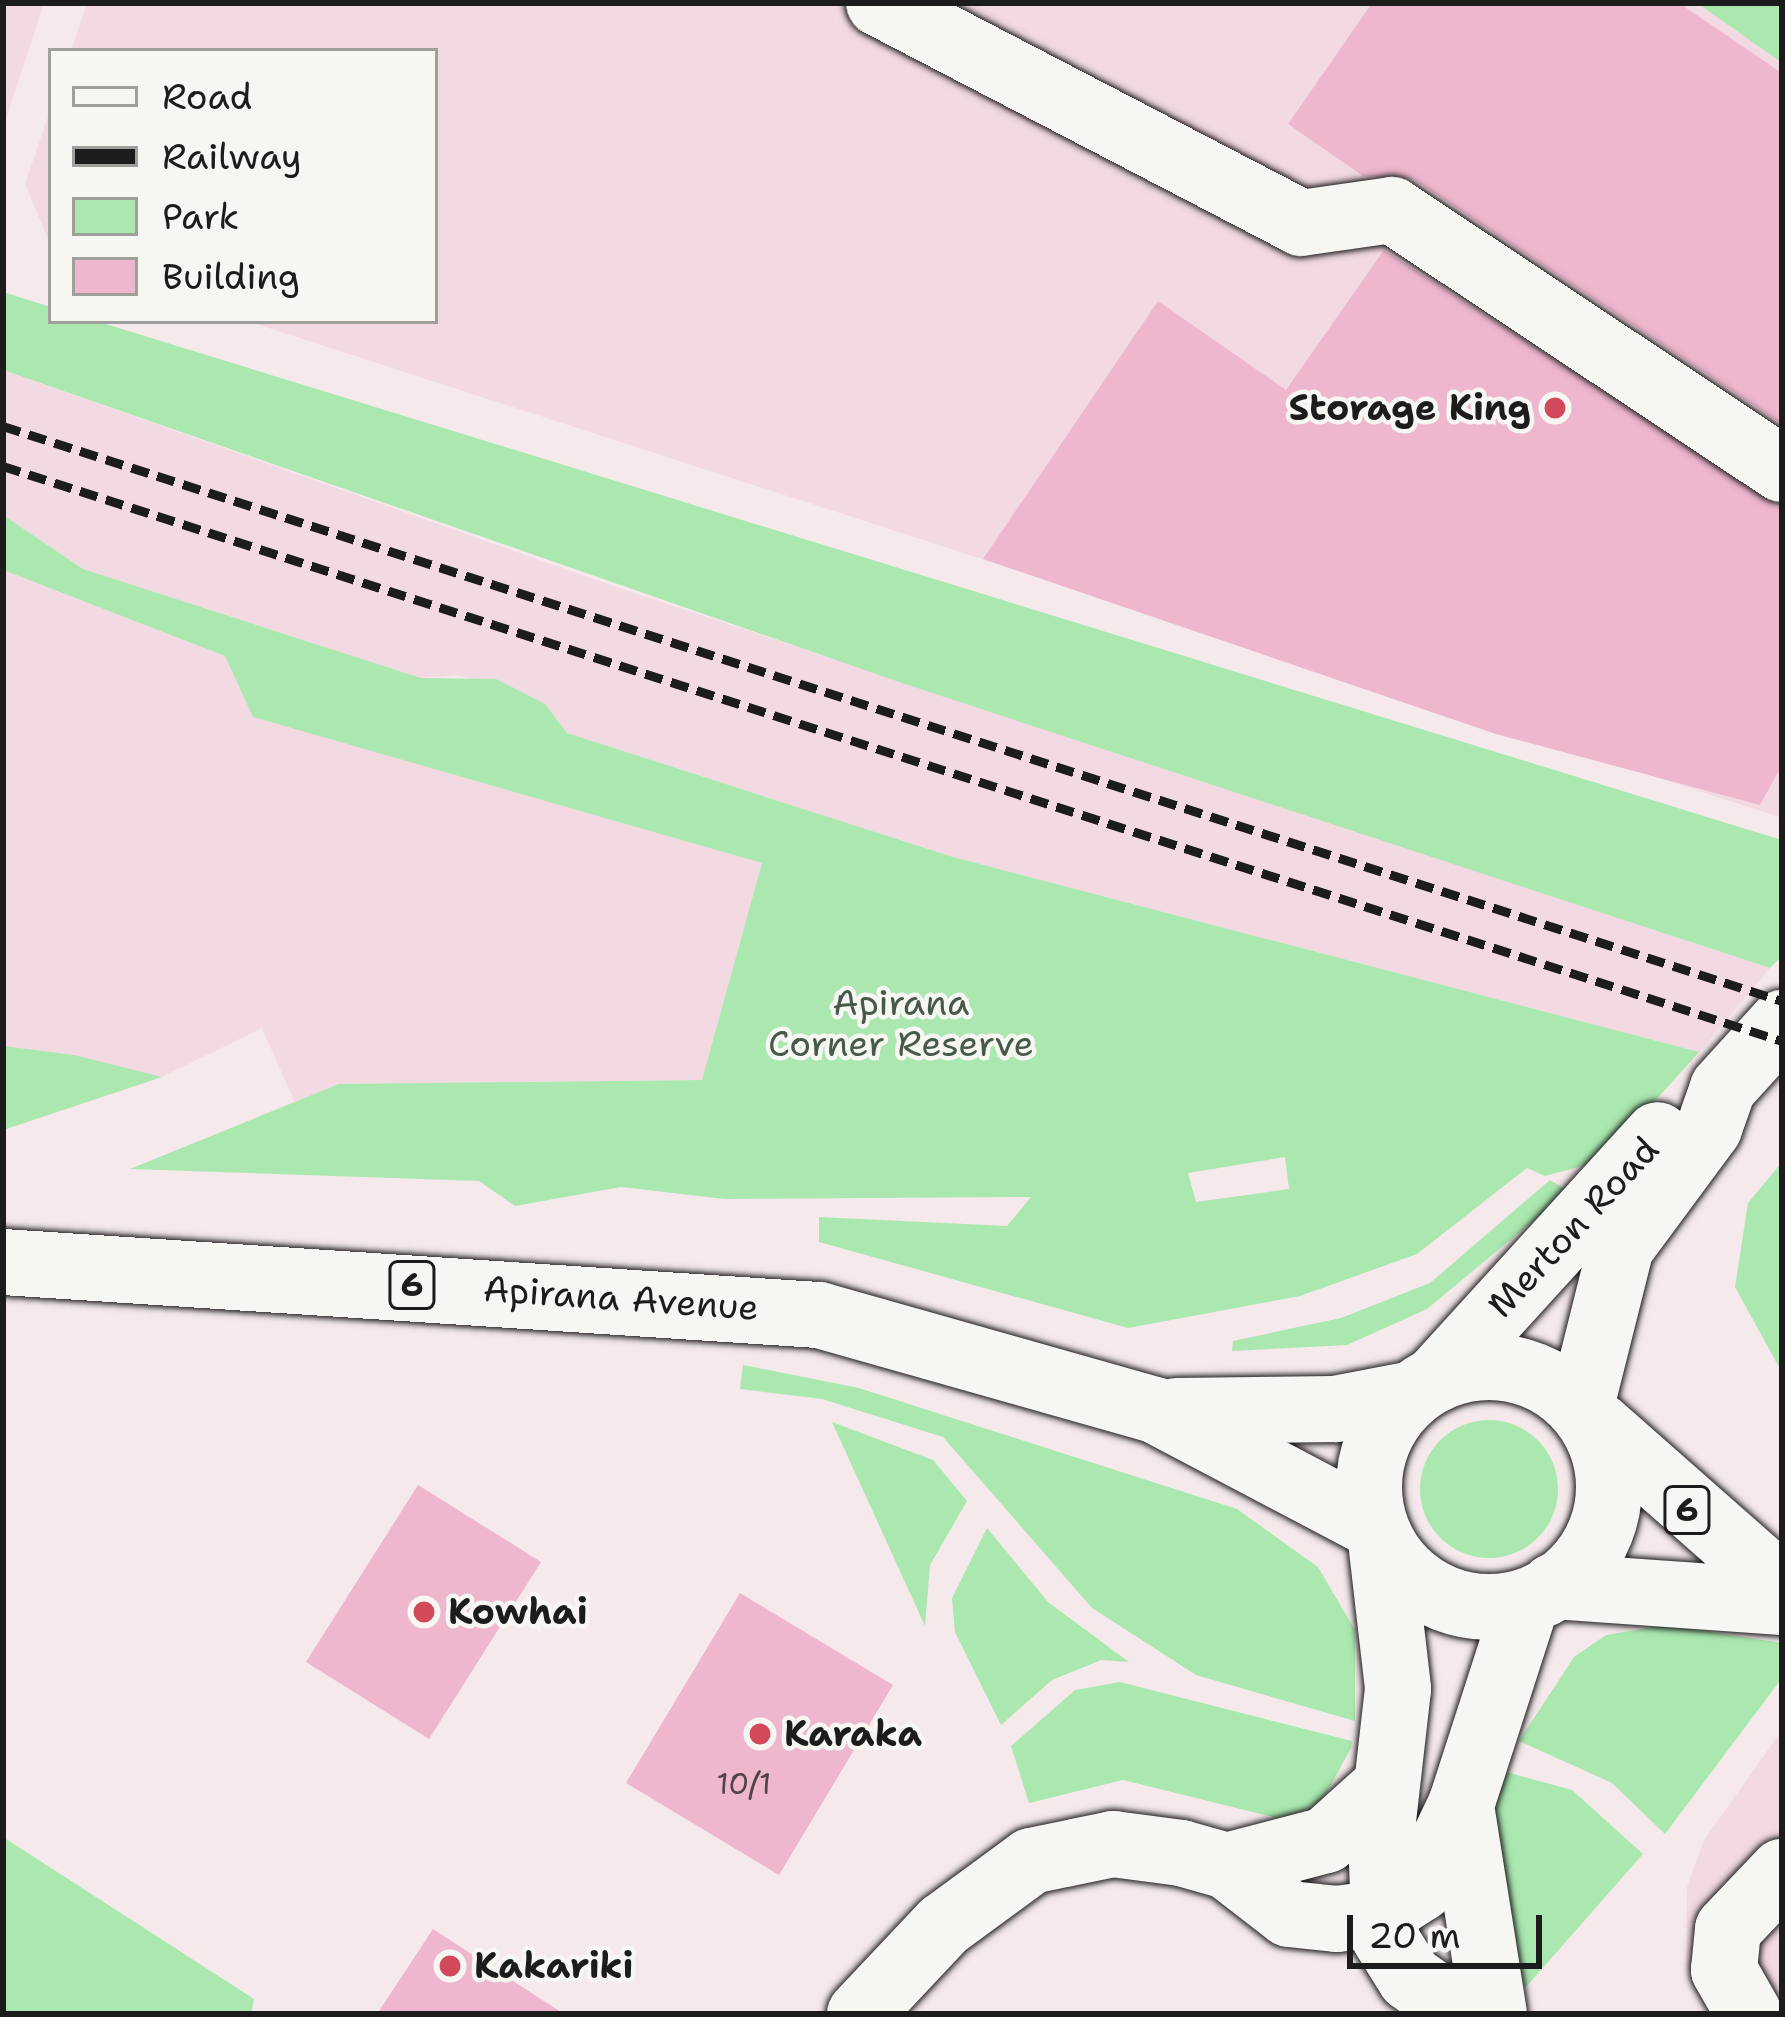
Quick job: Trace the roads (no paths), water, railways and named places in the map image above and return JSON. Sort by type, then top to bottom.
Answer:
[{"type":"main road","points":[[878,3],[1301,223],[1392,210],[1782,469]]},
{"type":"main road","name":"Merton Road","points":[[1424,1387],[1682,1109],[1723,1088],[1782,1023]]},
{"type":"main road","name":"Merton Road","points":[[1590,1414],[1621,1247],[1709,1128],[1723,1088]]},
{"type":"main road","name":"Apirana Avenue","points":[[3,1262],[739,1302],[1155,1410],[1378,1533]]},
{"type":"main road","name":"6","points":[[1424,1387],[1488,1367],[1590,1414],[1782,1587]]},
{"type":"main road","points":[[1424,1387],[1374,1450],[1378,1533],[1398,1689],[1386,1786],[1382,1913],[1410,1978],[1462,2014]]},
{"type":"main road","name":"Apirana Avenue","points":[[1155,1410],[1335,1409],[1424,1387]]},
{"type":"main road","points":[[1227,1866],[1289,1914],[1382,1913],[1421,1888],[1461,1805],[1540,1595],[1592,1549],[1606,1513],[1590,1414]]},
{"type":"main road","name":"6","points":[[1378,1533],[1448,1600],[1540,1595],[1782,1602]]},
{"type":"main road","points":[[860,2014],[944,1925],[1030,1861],[1113,1844],[1227,1866],[1326,1840],[1386,1786]]},
{"type":"main road","points":[[1461,1805],[1494,2014]]},
{"type":"main road","points":[[1749,2014],[1724,1970],[1728,1929],[1782,1872]]},
{"type":"railway","points":[[3,426],[1782,1001]]},
{"type":"railway","points":[[3,466],[1782,1041]]},
{"type":"place","name":"Storage King","points":[[1555,408]]},
{"type":"place","name":"Kowhai","points":[[424,1612]]},
{"type":"place","name":"Karaka","points":[[760,1734]]},
{"type":"place","name":"Kakariki","points":[[450,1966]]},
{"type":"park label","name":"Apirana Corner Reserve","points":[[901,1022]]}]
